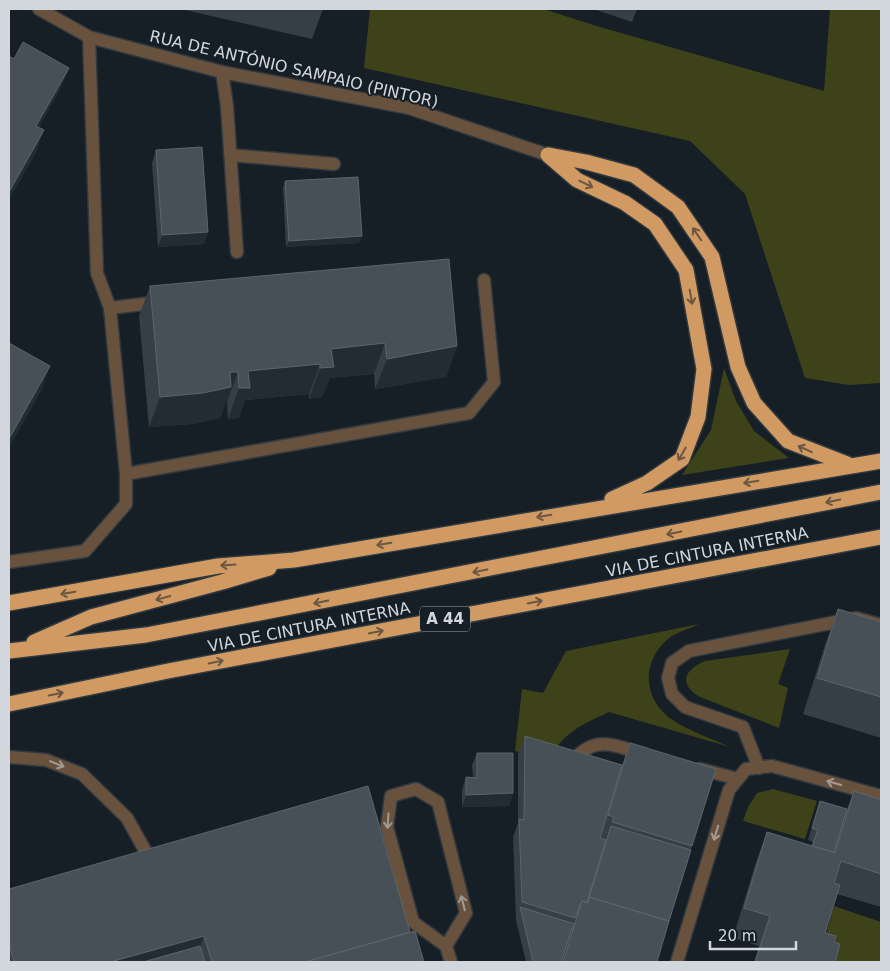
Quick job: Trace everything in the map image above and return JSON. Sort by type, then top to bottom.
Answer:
[{"type":"highway","points":[[548,155],[586,162],[634,175],[678,207],[712,257],[738,367],[754,403],[788,441],[829,459],[851,466]]},
{"type":"highway","points":[[548,155],[577,180],[625,203],[655,224],[686,270],[704,369],[698,417],[682,459],[647,484],[592,508]]},
{"type":"highway","points":[[9,603],[218,566],[294,560],[881,460]]},
{"type":"highway","name":"VIA DE CINTURA INTERNA","points":[[15,649],[146,635],[881,492]]},
{"type":"highway","name":"VIA DE CINTURA INTERNA","points":[[9,704],[178,669],[881,537]]},
{"type":"highway","points":[[15,649],[91,617],[222,582],[294,560]]},
{"type":"street","name":"RUA DE ANTÓNIO SAMPAIO (PINTOR)","points":[[39,9],[89,36],[222,72],[409,108],[548,155]]},
{"type":"street","points":[[9,562],[85,551],[126,504],[126,474],[110,308],[97,273],[89,36]]},
{"type":"street","points":[[222,72],[230,155],[236,252]]},
{"type":"street","points":[[230,155],[334,164]]},
{"type":"street","points":[[126,474],[469,413],[494,382],[484,280]]},
{"type":"street","points":[[110,308],[174,301]]},
{"type":"street","points":[[759,768],[743,727],[685,707],[672,694],[668,678],[672,663],[689,651],[856,618],[881,625]]},
{"type":"street","points":[[568,766],[581,750],[602,742],[656,757]]},
{"type":"street","points":[[9,757],[46,760],[82,774],[127,818],[152,863]]},
{"type":"street","points":[[677,962],[730,790],[746,769],[772,766],[881,796]]},
{"type":"street","points":[[692,767],[738,779]]},
{"type":"street","points":[[446,946],[466,913],[438,802],[416,789],[391,796],[387,827],[413,922],[446,946],[451,962]]},
{"type":"green space","points":[[370,9],[543,9],[824,91],[830,9],[881,9],[881,383],[849,385],[805,378],[745,194],[690,141],[364,68]]},
{"type":"green space","points":[[724,368],[736,401],[754,431],[789,458],[682,475],[711,430]]},
{"type":"green space","points":[[699,624],[671,637],[659,649],[649,670],[651,693],[664,713],[674,721],[730,747],[609,712],[574,730],[560,743],[549,760],[515,751],[522,689],[543,693],[566,651]]},
{"type":"green space","points":[[790,649],[778,684],[788,688],[779,728],[700,697],[693,692],[686,682],[688,673],[705,661]]},
{"type":"green space","points":[[773,789],[817,801],[805,839],[743,821],[748,807],[757,793]]},
{"type":"green space","points":[[834,906],[881,922],[881,962],[818,962]]},
{"type":"building","points":[[23,42],[69,68],[36,126],[44,130],[9,192],[9,56],[14,59]]},
{"type":"building","points":[[202,147],[208,232],[162,235],[156,150]]},
{"type":"building","points":[[358,177],[362,236],[289,241],[285,181]]},
{"type":"building","points":[[449,259],[457,346],[387,359],[385,343],[331,349],[334,367],[320,368],[320,364],[248,371],[250,388],[239,388],[238,372],[230,372],[231,387],[203,393],[160,397],[150,286]]},
{"type":"building","points":[[9,343],[50,366],[9,439]]},
{"type":"building","points":[[838,609],[881,622],[881,697],[817,678]]},
{"type":"building","points":[[525,736],[622,765],[600,838],[606,840],[587,902],[582,901],[575,918],[522,902],[519,819],[524,820]]},
{"type":"building","points":[[630,743],[716,769],[692,846],[612,822],[614,817],[608,815]]},
{"type":"building","points":[[477,753],[513,753],[513,793],[466,795],[466,777],[477,778]]},
{"type":"building","points":[[368,786],[410,932],[305,962],[212,962],[204,936],[115,962],[14,962],[9,943],[9,889]]},
{"type":"building","points":[[854,791],[881,800],[881,874],[841,861],[834,883],[840,885],[825,933],[836,936],[834,942],[840,944],[835,962],[755,962],[770,916],[744,908],[767,832],[835,853]]},
{"type":"building","points":[[820,801],[847,809],[834,852],[812,846],[818,830],[812,828]]},
{"type":"building","points":[[611,826],[691,850],[669,921],[589,897]]},
{"type":"building","points":[[589,897],[669,921],[657,962],[563,962],[582,901],[588,903]]},
{"type":"building","points":[[520,907],[575,924],[561,962],[533,962]]},
{"type":"building","points":[[415,931],[424,962],[305,962]]},
{"type":"building","points":[[200,946],[205,962],[143,962]]}]
